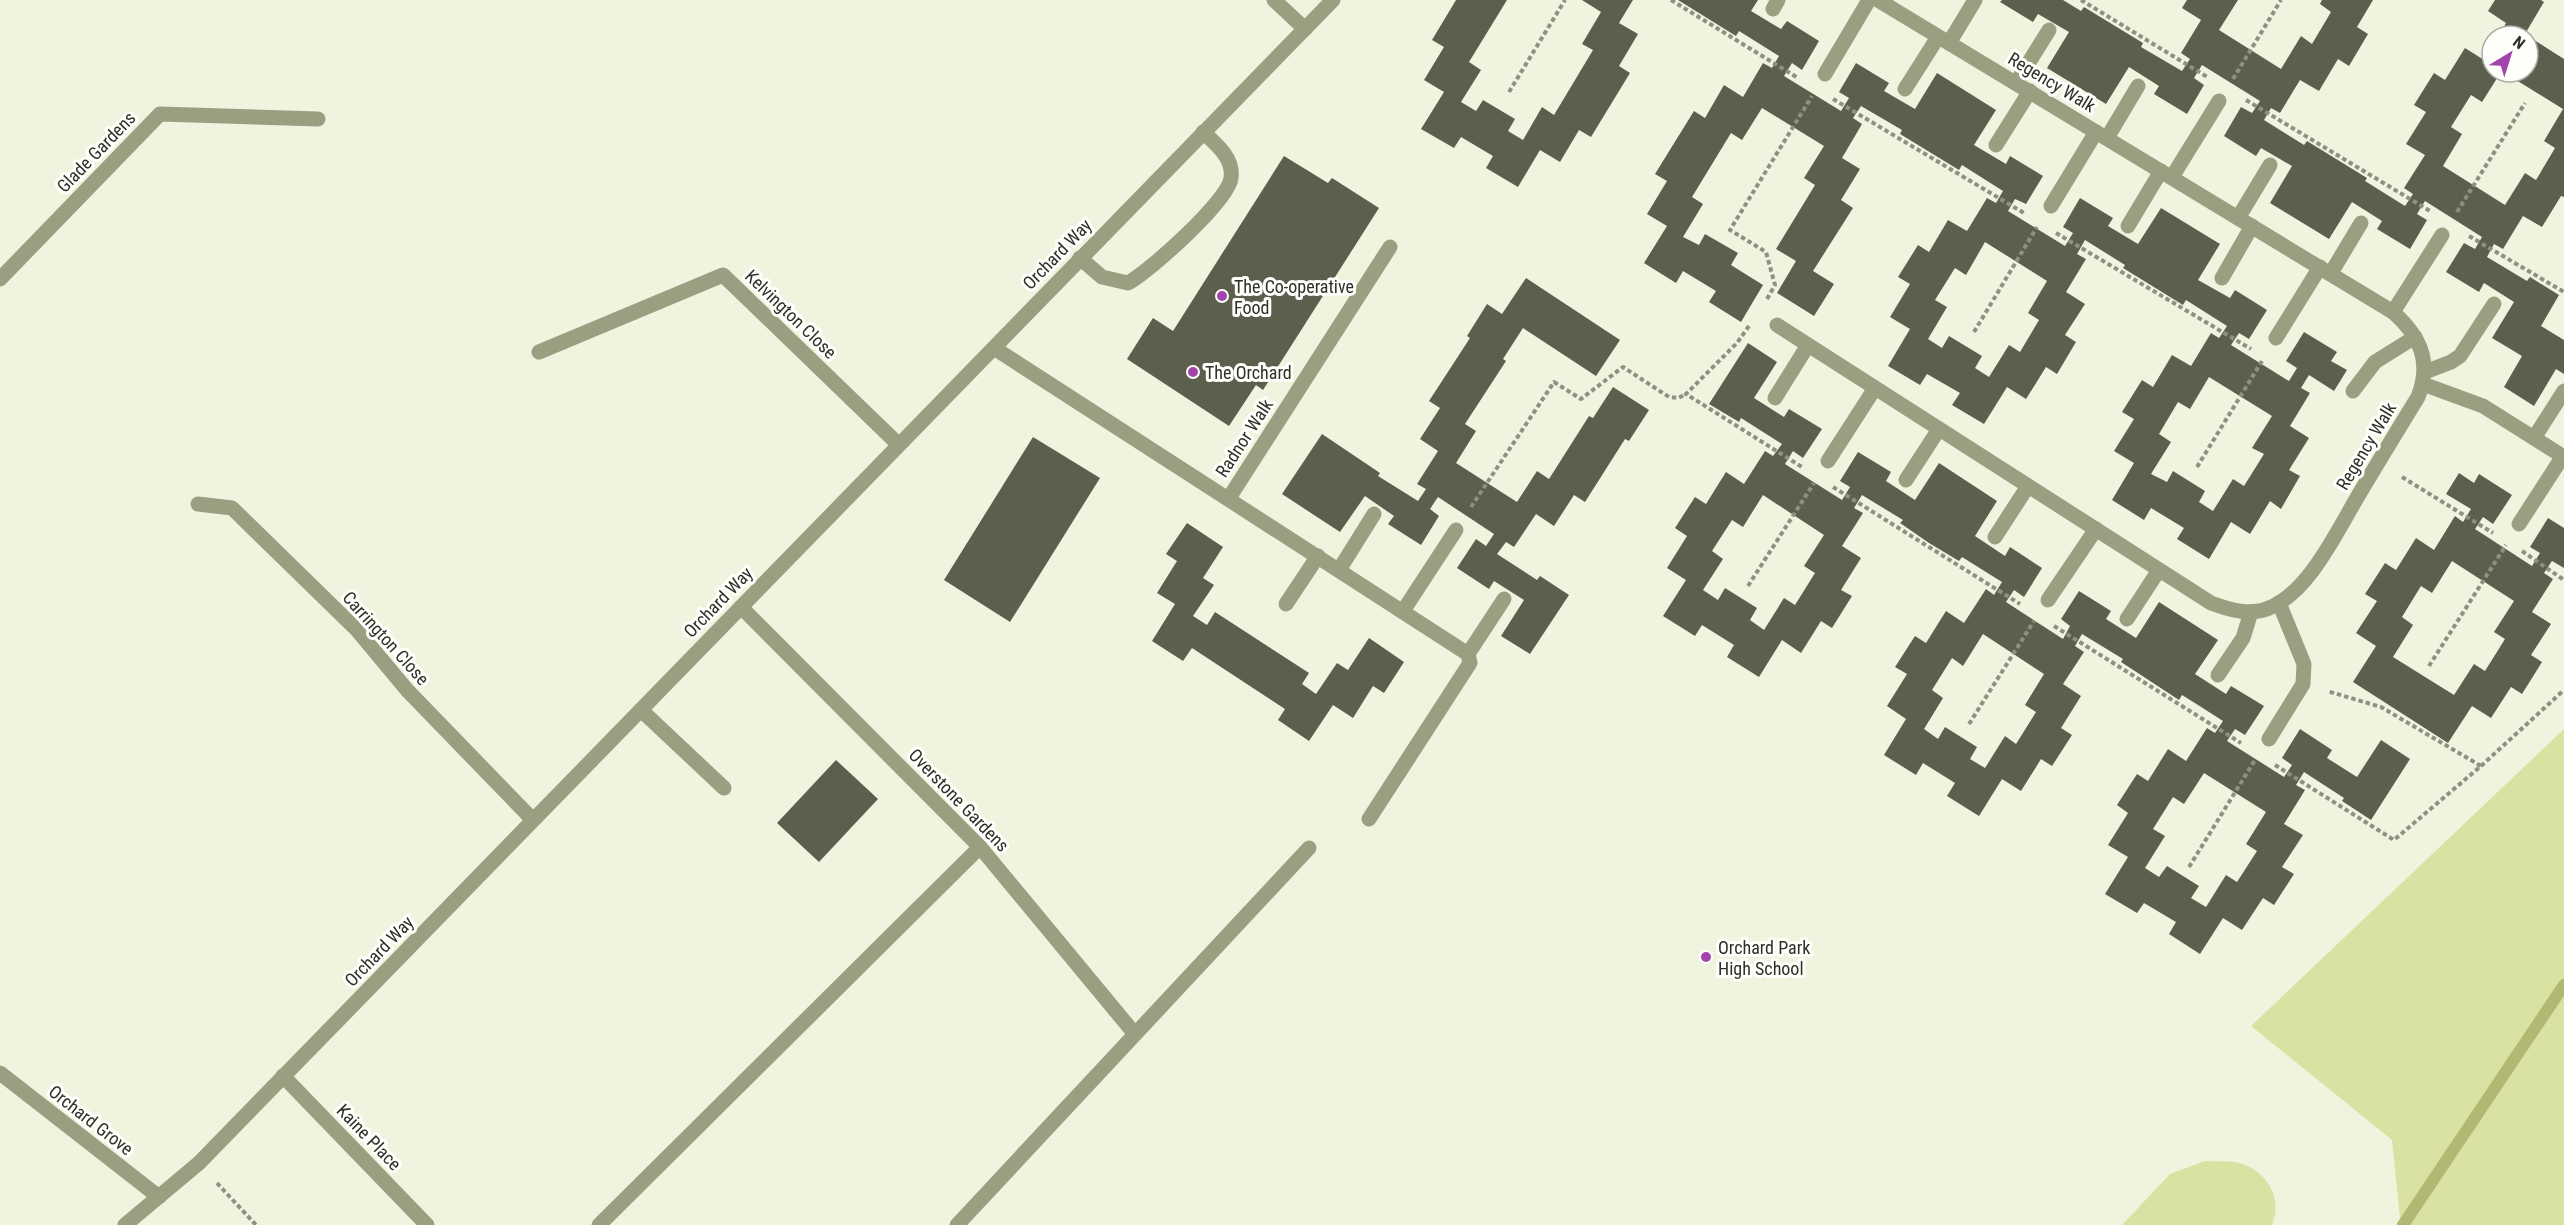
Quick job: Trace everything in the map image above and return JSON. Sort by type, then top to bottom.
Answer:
[{"type":"street","points":[[1274,0],[1305,29]]},
{"type":"street","name":"Orchard Way","points":[[125,1225],[199,1163],[1333,0]]},
{"type":"street","points":[[1905,89],[1975,0]]},
{"type":"street","points":[[1825,74],[1879,1]]},
{"type":"street","name":"Regency Walk","points":[[1777,325],[2211,603],[2230,610],[2251,612],[2279,603],[2301,585],[2314,569],[2418,396],[2424,378],[2423,353],[2406,323],[2393,312],[1879,1]]},
{"type":"street","points":[[1996,145],[2049,30]]},
{"type":"street","points":[[2051,206],[2138,86]]},
{"type":"street","points":[[2128,226],[2223,95]]},
{"type":"street","name":"Glade Gardens","points":[[0,279],[160,114],[318,119]]},
{"type":"street","points":[[1080,258],[1102,277],[1128,283],[1165,255],[1226,193],[1232,178],[1230,164],[1220,147],[1203,132]]},
{"type":"street","points":[[2238,218],[2270,165]]},
{"type":"street","points":[[2276,338],[2361,224]]},
{"type":"street","points":[[2222,278],[2252,226]]},
{"type":"street","points":[[2393,312],[2442,235]]},
{"type":"street","name":"Radnor Walk","points":[[1229,498],[1390,247]]},
{"type":"street","name":"Kelvington Close","points":[[539,352],[723,275],[898,444]]},
{"type":"street","points":[[2424,378],[2460,356],[2494,304]]},
{"type":"street","points":[[2353,391],[2375,362],[2415,337]]},
{"type":"street","points":[[1775,398],[1808,345]]},
{"type":"street","name":"Radnor Walk","points":[[994,348],[1403,611],[1469,658]]},
{"type":"street","points":[[2424,378],[2483,406],[2563,457],[2520,524]]},
{"type":"street","points":[[1828,461],[1875,388]]},
{"type":"street","points":[[2534,438],[2564,391]]},
{"type":"street","points":[[1906,480],[1939,429]]},
{"type":"street","points":[[1995,537],[2028,486]]},
{"type":"street","name":"Carrington Close","points":[[198,504],[232,508],[357,630],[407,690],[533,820]]},
{"type":"street","points":[[1339,570],[1374,514]]},
{"type":"street","points":[[2048,600],[2096,529]]},
{"type":"street","points":[[1403,611],[1456,530]]},
{"type":"street","points":[[1286,604],[1318,556]]},
{"type":"street","points":[[2127,620],[2159,570]]},
{"type":"street","points":[[1369,819],[1504,598]]},
{"type":"street","points":[[2269,739],[2304,684],[2304,664],[2279,603]]},
{"type":"street","name":"Overstone Gardens","points":[[741,607],[980,847],[1134,1033]]},
{"type":"street","points":[[2218,675],[2243,638],[2251,612]]},
{"type":"street","points":[[640,710],[724,788]]},
{"type":"street","points":[[599,1225],[980,847]]},
{"type":"street","points":[[957,1225],[1309,848]]},
{"type":"street","name":"Orchard Grove","points":[[0,1074],[159,1197]]},
{"type":"street","name":"Kaine Place","points":[[283,1076],[427,1225]]},
{"type":"path","points":[[1509,92],[1565,0]]},
{"type":"path","points":[[1671,0],[1806,83]]},
{"type":"path","points":[[2081,0],[2223,95],[2431,212]]},
{"type":"path","points":[[2223,95],[2281,0]]},
{"type":"path","points":[[1465,515],[1554,381],[1581,399],[1623,367],[1669,397],[1678,398],[1686,394],[1737,344],[1775,285],[1766,252],[1730,230],[1813,94]]},
{"type":"path","points":[[1825,94],[2030,217]]},
{"type":"path","points":[[2474,185],[2525,103]]},
{"type":"path","points":[[1974,332],[2037,229]]},
{"type":"path","points":[[2049,229],[2254,351]]},
{"type":"path","points":[[2460,230],[2564,292]]},
{"type":"path","points":[[1758,312],[1777,325]]},
{"type":"path","points":[[2197,468],[2261,363]]},
{"type":"path","points":[[1686,394],[1808,471]]},
{"type":"path","points":[[2378,463],[2508,542],[2564,580]]},
{"type":"path","points":[[1748,586],[1814,482]]},
{"type":"path","points":[[1827,483],[2028,610]]},
{"type":"path","points":[[2429,666],[2520,524]]},
{"type":"path","points":[[1969,724],[2034,621]]},
{"type":"path","points":[[2047,622],[2250,748]]},
{"type":"path","points":[[2304,684],[2381,707],[2481,766]]},
{"type":"path","points":[[2269,760],[2394,840],[2481,766],[2564,690]]},
{"type":"path","points":[[2189,867],[2256,759]]},
{"type":"path","points":[[199,1163],[256,1225]]},
{"type":"green space","points":[[2564,729],[2564,1225],[2396,1225],[2400,1219],[2392,1140],[2251,1026]]},
{"type":"green space","points":[[2205,1161],[2239,1163],[2260,1174],[2271,1188],[2274,1197],[2276,1206],[2272,1225],[2122,1225],[2170,1174]]},
{"type":"building","points":[[1456,0],[1507,0],[1469,62],[1481,70],[1461,102],[1476,111],[1483,100],[1515,119],[1508,131],[1523,140],[1542,107],[1554,115],[1593,50],[1582,44],[1601,12],[1582,0],[1633,0],[1619,23],[1638,34],[1619,66],[1630,73],[1591,137],[1579,130],[1560,162],[1540,150],[1518,187],[1486,168],[1493,156],[1461,137],[1454,148],[1421,129],[1444,92],[1424,80],[1444,47],[1432,40]]},
{"type":"building","points":[[1678,0],[1758,0],[1751,11],[1781,29],[1787,21],[1819,41],[1802,70],[1792,63],[1784,76],[1841,111],[1849,98],[1839,92],[1856,63],[1889,83],[1884,91],[1915,109],[1937,73],[1996,110],[1974,145],[2006,164],[2010,156],[2043,176],[2026,204],[2015,199],[2008,211],[2065,246],[2073,233],[2063,227],[2080,198],[2113,218],[2108,226],[2138,244],[2161,208],[2220,244],[2198,280],[2230,298],[2235,290],[2267,310],[2249,339],[2239,333],[2231,345],[2289,381],[2297,368],[2286,361],[2304,332],[2337,352],[2331,361],[2347,370],[2334,391],[2309,375],[2301,388],[2310,393],[2290,426],[2309,438],[2289,470],[2300,476],[2281,509],[2270,501],[2250,534],[2231,522],[2209,559],[2177,539],[2184,528],[2151,508],[2144,520],[2112,500],[2134,463],[2114,451],[2134,419],[2122,412],[2142,380],[2153,387],[2172,355],[2191,366],[2211,333],[2219,338],[2227,326],[2186,300],[2183,305],[2123,268],[2125,265],[2085,240],[2077,254],[2086,259],[2066,292],[2085,304],[2065,335],[2076,342],[2057,374],[2046,367],[2026,399],[2007,387],[1984,424],[1952,405],[1960,393],[1927,374],[1920,385],[1888,366],[1910,329],[1890,317],[1910,284],[1898,277],[1918,245],[1929,252],[1948,220],[1967,231],[1987,198],[1996,203],[2003,191],[1962,165],[1959,170],[1900,134],[1902,130],[1861,106],[1853,118],[1862,124],[1842,158],[1860,169],[1841,200],[1853,208],[1813,271],[1834,284],[1814,316],[1777,293],[1796,261],[1776,249],[1815,185],[1804,178],[1824,146],[1762,108],[1742,140],[1731,133],[1692,197],[1703,204],[1683,237],[1699,245],[1705,234],[1738,253],[1731,265],[1763,285],[1741,322],[1709,302],[1716,291],[1683,271],[1676,283],[1644,263],[1667,226],[1647,214],[1667,181],[1655,174],[1694,111],[1705,118],[1724,85],[1743,97],[1763,63],[1772,68],[1779,56],[1739,31],[1736,36]],"holes":[[[1985,242],[2047,281],[2028,313],[2039,320],[2020,352],[2009,345],[1989,377],[1975,368],[1982,356],[1949,336],[1942,348],[1928,339],[1947,307],[1935,300],[1955,268],[1966,275]],[[2209,377],[2272,416],[2252,448],[2264,454],[2244,486],[2233,479],[2213,511],[2199,502],[2205,491],[2173,471],[2167,482],[2151,474],[2171,442],[2159,434],[2178,402],[2190,409]]]},
{"type":"building","points":[[2002,0],[2063,0],[2081,11],[2084,7],[2143,43],[2141,47],[2182,71],[2190,59],[2181,53],[2201,20],[2182,8],[2187,0],[2238,0],[2219,30],[2281,69],[2301,36],[2312,44],[2331,12],[2320,4],[2322,0],[2373,0],[2357,27],[2368,34],[2349,66],[2338,59],[2319,91],[2300,80],[2280,113],[2271,108],[2264,120],[2304,145],[2307,141],[2367,178],[2365,181],[2405,206],[2413,194],[2404,188],[2425,155],[2406,144],[2426,112],[2414,105],[2434,73],[2445,80],[2465,48],[2480,57],[2480,84],[2493,84],[2482,102],[2471,95],[2451,127],[2462,134],[2443,166],[2505,205],[2525,173],[2536,180],[2555,148],[2544,141],[2563,109],[2522,84],[2540,84],[2540,44],[2564,59],[2564,197],[2561,196],[2542,227],[2523,216],[2503,249],[2494,244],[2487,257],[2527,281],[2530,277],[2559,295],[2541,326],[2564,340],[2564,374],[2556,369],[2534,406],[2504,387],[2522,356],[2492,338],[2514,302],[2484,283],[2479,292],[2446,272],[2464,243],[2475,249],[2482,237],[2425,201],[2417,214],[2427,220],[2410,249],[2377,229],[2382,221],[2352,202],[2329,239],[2270,203],[2292,166],[2261,148],[2256,156],[2224,136],[2241,107],[2252,113],[2260,101],[2202,65],[2194,78],[2204,85],[2187,114],[2154,94],[2159,86],[2129,67],[2106,104],[2047,68],[2069,32],[2038,14],[2033,22],[2000,2]]},
{"type":"building","points":[[2495,0],[2541,0],[2544,2],[2531,24],[2505,24],[2488,11]]},
{"type":"building","points":[[1284,156],[1328,183],[1332,178],[1379,208],[1263,390],[1256,385],[1229,426],[1127,359],[1153,318],[1173,331]]},
{"type":"building","points":[[1526,278],[1620,340],[1596,376],[1523,328],[1503,359],[1506,361],[1465,424],[1476,431],[1456,463],[1517,502],[1537,471],[1549,479],[1589,416],[1593,418],[1613,387],[1649,410],[1629,441],[1625,439],[1585,502],[1574,495],[1554,526],[1536,514],[1514,547],[1506,542],[1497,554],[1537,580],[1540,576],[1569,595],[1530,654],[1501,636],[1524,600],[1494,581],[1489,589],[1457,568],[1476,539],[1486,546],[1494,534],[1438,497],[1430,509],[1439,516],[1421,545],[1388,524],[1394,516],[1365,496],[1340,532],[1282,494],[1322,434],[1380,473],[1378,476],[1418,501],[1426,489],[1417,484],[1438,451],[1420,439],[1440,408],[1429,401],[1470,338],[1467,336],[1487,304],[1502,314]]},
{"type":"building","points":[[1748,343],[1777,362],[1754,398],[1784,417],[1789,409],[1822,429],[1803,458],[1793,451],[1785,464],[1842,500],[1850,487],[1840,481],[1858,452],[1891,472],[1886,481],[1915,500],[1939,463],[1997,501],[1975,536],[2005,556],[2010,547],[2042,568],[2024,597],[2014,590],[2006,602],[2063,639],[2070,626],[2061,619],[2079,591],[2111,611],[2106,619],[2136,638],[2159,602],[2218,640],[2195,674],[2226,694],[2231,686],[2264,706],[2245,735],[2235,729],[2227,741],[2284,777],[2292,765],[2282,758],[2300,729],[2332,750],[2327,758],[2357,777],[2381,740],[2410,759],[2371,820],[2342,801],[2344,798],[2304,772],[2296,785],[2305,790],[2284,824],[2303,835],[2282,867],[2294,874],[2274,905],[2263,898],[2242,930],[2223,918],[2200,954],[2169,934],[2176,922],[2144,903],[2137,913],[2105,894],[2128,857],[2108,845],[2128,813],[2117,805],[2137,774],[2148,781],[2168,749],[2186,761],[2207,728],[2215,733],[2223,721],[2198,705],[2182,695],[2179,700],[2121,662],[2123,659],[2082,634],[2075,646],[2084,652],[2063,684],[2081,696],[2061,728],[2072,735],[2052,766],[2041,759],[2021,791],[2002,779],[1979,816],[1947,796],[1955,783],[1923,763],[1916,775],[1884,755],[1906,719],[1887,706],[1907,674],[1895,667],[1915,636],[1926,643],[1946,611],[1964,623],[1986,589],[1994,595],[2002,582],[1962,557],[1959,561],[1929,543],[1900,523],[1903,520],[1862,495],[1854,508],[1863,513],[1842,546],[1861,558],[1841,590],[1852,596],[1832,628],[1821,621],[1801,653],[1782,640],[1759,677],[1727,657],[1734,645],[1702,625],[1695,636],[1663,616],[1686,580],[1667,568],[1687,536],[1675,528],[1695,497],[1706,504],[1726,472],[1744,484],[1765,451],[1773,456],[1782,444],[1741,418],[1739,422],[1709,404]],"holes":[[[1763,495],[1824,535],[1804,566],[1815,573],[1795,605],[1784,598],[1764,630],[1750,620],[1757,608],[1725,588],[1718,600],[1703,590],[1723,559],[1712,551],[1732,520],[1743,527]],[[1983,634],[2044,674],[2025,705],[2036,712],[2016,744],[2005,736],[1985,768],[1970,759],[1977,747],[1945,727],[1938,739],[1924,729],[1943,698],[1932,690],[1952,658],[1963,666]],[[2204,773],[2266,812],[2246,844],[2257,851],[2237,882],[2226,875],[2206,907],[2191,898],[2199,886],[2167,866],[2159,877],[2145,868],[2165,836],[2153,829],[2173,797],[2184,804]]]},
{"type":"building","points":[[1033,437],[1100,478],[1010,622],[944,580]]},
{"type":"building","points":[[2459,473],[2474,483],[2479,474],[2512,495],[2493,524],[2483,517],[2475,529],[2532,566],[2540,553],[2530,547],[2548,518],[2564,528],[2564,568],[2552,561],[2544,573],[2553,579],[2532,612],[2551,624],[2531,655],[2542,662],[2522,694],[2511,687],[2491,718],[2472,706],[2448,743],[2353,682],[2376,646],[2356,633],[2377,601],[2365,594],[2385,563],[2396,570],[2416,538],[2434,550],[2455,516],[2463,522],[2471,509],[2446,494]],"holes":[[[2452,561],[2514,601],[2494,632],[2505,639],[2485,671],[2474,664],[2454,695],[2393,657],[2413,625],[2402,617],[2421,586],[2432,593]]]},
{"type":"building","points":[[1187,523],[1223,547],[1203,578],[1214,585],[1193,616],[1207,625],[1215,612],[1309,673],[1302,684],[1316,694],[1337,663],[1348,670],[1369,638],[1404,662],[1384,693],[1373,686],[1353,718],[1333,705],[1309,741],[1278,720],[1285,709],[1192,648],[1183,661],[1152,641],[1175,604],[1157,593],[1177,561],[1166,554]]},
{"type":"building","points":[[836,760],[878,799],[819,862],[777,823]]},
{"type":"waterway","points":[[2403,1225],[2564,985]]},
{"type":"place","name":"The Co-operative Food","points":[[1222,296]]},
{"type":"place","name":"The Orchard","points":[[1193,372]]},
{"type":"place","name":"Orchard Park High School","points":[[1706,957]]}]
